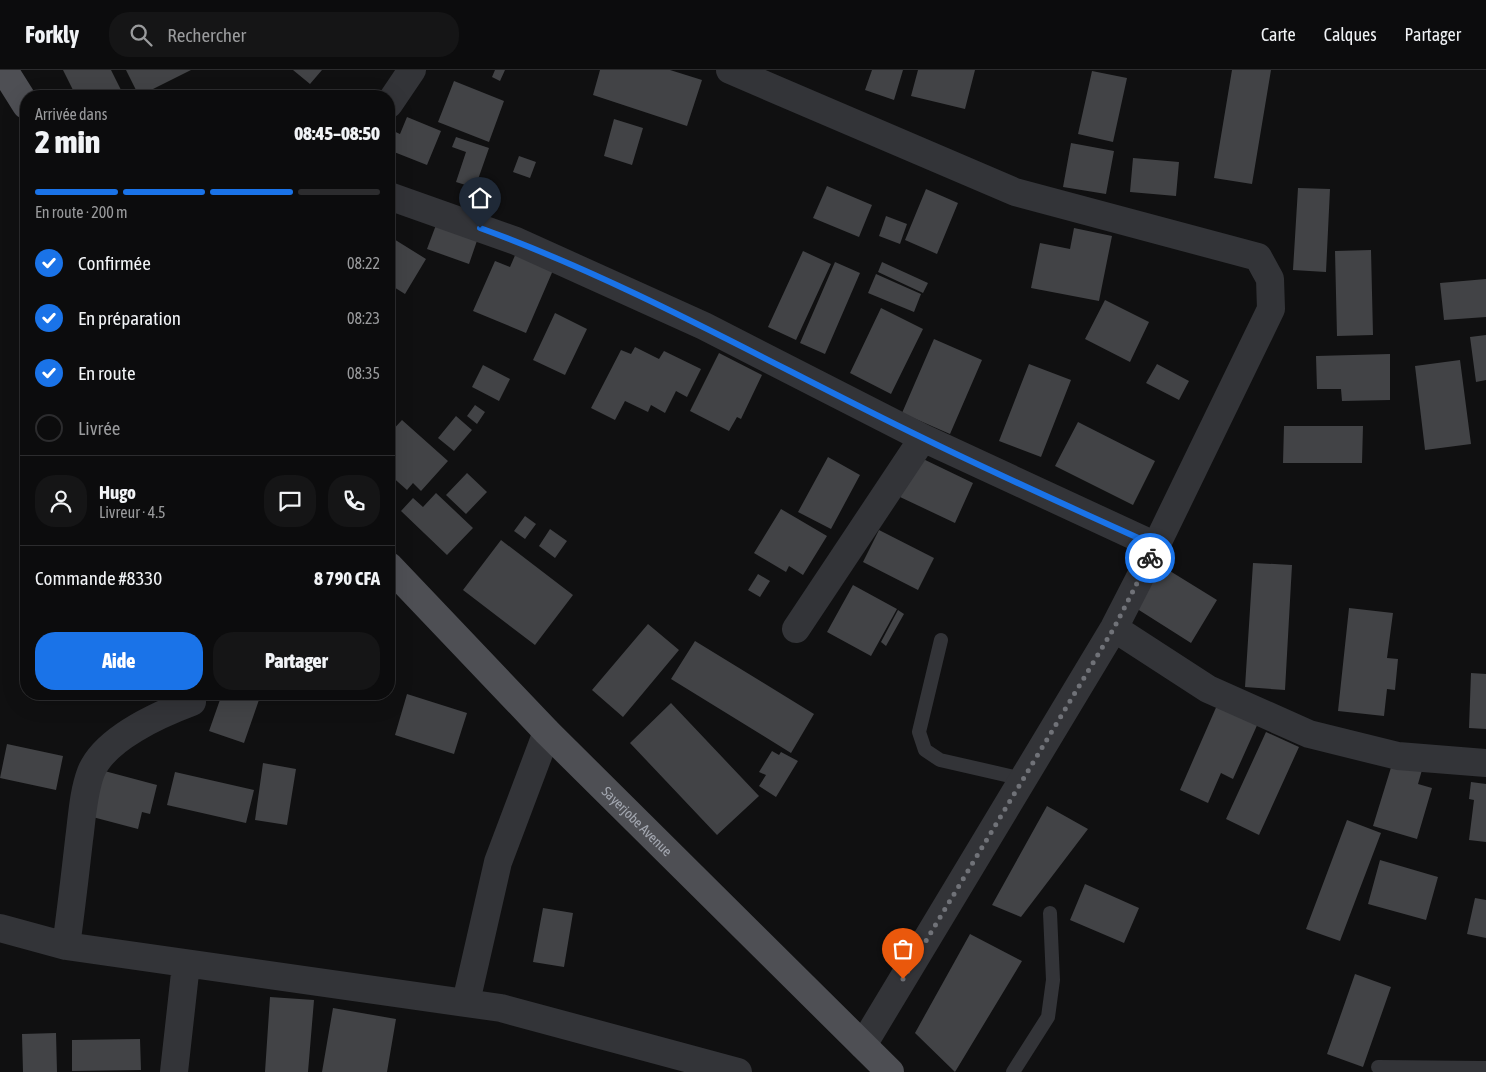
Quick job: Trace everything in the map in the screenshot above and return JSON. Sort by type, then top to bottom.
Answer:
[{"type":"main road","points":[[4,70],[20,95]]},
{"type":"main road","name":"Sayerjobe Avenue","points":[[395,572],[547,732],[889,1072]]},
{"type":"street","points":[[395,95],[412,70]]},
{"type":"street","points":[[730,70],[1015,192],[1258,258],[1270,280],[1271,309],[1114,628],[863,1045]]},
{"type":"street","points":[[395,198],[516,241],[677,314],[923,438],[1156,546]]},
{"type":"street","points":[[796,629],[923,438]]},
{"type":"street","points":[[1114,628],[1208,690],[1309,734],[1398,756],[1486,763]]},
{"type":"street","points":[[66,946],[83,813],[92,772],[105,753],[127,735],[158,715],[192,702]]},
{"type":"street","points":[[466,1002],[498,862],[547,732]]},
{"type":"street","points":[[0,928],[66,946],[501,1008],[738,1072]]},
{"type":"street","points":[[174,1072],[186,964]]},
{"type":"lane","points":[[941,640],[920,732],[925,750],[940,760],[1023,779]]},
{"type":"lane","points":[[1013,1072],[1048,1017],[1053,980],[1050,913]]},
{"type":"lane","points":[[1378,1067],[1486,1068]]},
{"type":"building","points":[[63,70],[111,70],[121,90],[73,90]]},
{"type":"building","points":[[126,70],[191,70],[151,90],[136,90]]},
{"type":"building","points":[[293,70],[322,70],[310,84]]},
{"type":"building","points":[[495,70],[505,70],[500,81],[492,77]]},
{"type":"building","points":[[600,70],[670,70],[702,80],[687,126],[593,95]]},
{"type":"building","points":[[872,70],[903,70],[894,100],[865,90]]},
{"type":"building","points":[[918,70],[975,70],[965,109],[911,96]]},
{"type":"building","points":[[1232,70],[1271,70],[1252,184],[1214,178]]},
{"type":"building","points":[[1092,71],[1127,78],[1113,142],[1078,134]]},
{"type":"building","points":[[454,81],[504,101],[489,142],[438,122]]},
{"type":"building","points":[[407,117],[441,131],[427,165],[395,152],[395,132],[400,134]]},
{"type":"building","points":[[614,119],[643,128],[632,165],[604,156]]},
{"type":"building","points":[[456,137],[489,148],[475,188],[456,182],[466,152],[452,147]]},
{"type":"building","points":[[1071,143],[1114,151],[1106,194],[1063,187]]},
{"type":"building","points":[[519,156],[536,162],[530,178],[513,172]]},
{"type":"building","points":[[1133,158],[1179,162],[1176,196],[1130,192]]},
{"type":"building","points":[[827,186],[872,205],[859,237],[813,218]]},
{"type":"building","points":[[1298,188],[1330,189],[1326,272],[1293,270]]},
{"type":"building","points":[[926,189],[958,203],[937,254],[905,240]]},
{"type":"building","points":[[886,216],[907,224],[900,244],[879,236]]},
{"type":"building","points":[[439,217],[480,232],[469,264],[427,249]]},
{"type":"building","points":[[1074,228],[1112,236],[1099,301],[1031,288],[1040,243],[1070,249]]},
{"type":"building","points":[[395,240],[426,259],[405,294],[395,288]]},
{"type":"building","points":[[1371,250],[1373,335],[1337,336],[1335,251]]},
{"type":"building","points":[[803,251],[831,264],[796,340],[768,327]]},
{"type":"building","points":[[516,253],[554,268],[526,333],[473,311],[495,261],[510,267]]},
{"type":"building","points":[[835,262],[860,273],[825,354],[800,343]]},
{"type":"building","points":[[882,262],[928,283],[923,293],[878,272]]},
{"type":"building","points":[[876,274],[921,294],[914,312],[868,293]]},
{"type":"building","points":[[1486,279],[1486,317],[1444,320],[1440,283]]},
{"type":"building","points":[[1105,300],[1149,322],[1130,362],[1085,339]]},
{"type":"building","points":[[881,308],[923,329],[891,394],[850,373]]},
{"type":"building","points":[[555,313],[587,329],[565,375],[533,360]]},
{"type":"building","points":[[1486,335],[1486,380],[1476,382],[1470,337]]},
{"type":"building","points":[[934,339],[982,360],[950,434],[902,413]]},
{"type":"building","points":[[635,347],[659,359],[664,351],[701,369],[687,397],[676,391],[665,413],[651,405],[648,412],[625,401],[615,420],[591,408],[621,350],[631,354]]},
{"type":"building","points":[[719,353],[762,375],[741,419],[737,417],[729,431],[690,411]]},
{"type":"building","points":[[1390,354],[1390,400],[1342,401],[1341,389],[1317,389],[1316,356]]},
{"type":"building","points":[[1460,360],[1471,444],[1425,450],[1415,366]]},
{"type":"building","points":[[1029,364],[1071,380],[1041,457],[999,441]]},
{"type":"building","points":[[1157,364],[1189,381],[1179,400],[1146,383]]},
{"type":"building","points":[[483,365],[510,379],[499,401],[472,387]]},
{"type":"building","points":[[475,405],[485,412],[477,424],[467,416]]},
{"type":"building","points":[[456,416],[472,430],[454,451],[438,438]]},
{"type":"building","points":[[402,420],[448,461],[421,491],[413,483],[407,490],[395,479],[395,428]]},
{"type":"building","points":[[1078,422],[1155,461],[1133,505],[1055,466]]},
{"type":"building","points":[[1284,426],[1363,426],[1362,463],[1283,463]]},
{"type":"building","points":[[828,457],[860,475],[831,529],[798,512]]},
{"type":"building","points":[[919,457],[973,483],[955,523],[900,497]]},
{"type":"building","points":[[467,473],[487,492],[466,514],[446,495]]},
{"type":"building","points":[[436,493],[473,528],[447,555],[401,511],[413,498],[423,507]]},
{"type":"building","points":[[781,509],[827,536],[803,575],[789,566],[786,572],[754,553]]},
{"type":"building","points":[[525,516],[536,524],[525,539],[514,531]]},
{"type":"building","points":[[550,529],[567,541],[555,558],[539,546]]},
{"type":"building","points":[[879,530],[934,558],[918,590],[863,562]]},
{"type":"building","points":[[501,540],[573,595],[535,645],[463,590]]},
{"type":"building","points":[[1157,563],[1217,600],[1191,643],[1131,605]]},
{"type":"building","points":[[1253,563],[1292,565],[1285,690],[1245,687]]},
{"type":"building","points":[[758,574],[770,581],[760,597],[748,590]]},
{"type":"building","points":[[853,585],[897,609],[871,656],[827,632]]},
{"type":"building","points":[[1349,608],[1393,613],[1387,658],[1398,659],[1395,690],[1387,689],[1384,716],[1338,711]]},
{"type":"building","points":[[898,610],[904,614],[886,646],[881,642]]},
{"type":"building","points":[[648,624],[679,650],[623,717],[592,690]]},
{"type":"building","points":[[695,641],[814,714],[791,753],[671,679]]},
{"type":"building","points":[[1471,673],[1486,674],[1486,729],[1469,728]]},
{"type":"building","points":[[407,694],[467,713],[454,754],[395,735]]},
{"type":"building","points":[[220,700],[259,700],[244,743],[209,731]]},
{"type":"building","points":[[671,703],[759,796],[717,835],[630,743]]},
{"type":"building","points":[[1218,703],[1259,721],[1233,779],[1221,773],[1208,803],[1180,790]]},
{"type":"building","points":[[1266,732],[1299,747],[1259,835],[1226,819]]},
{"type":"building","points":[[7,744],[63,756],[56,790],[0,778]]},
{"type":"building","points":[[772,751],[779,755],[781,752],[798,761],[776,797],[759,786],[766,775],[759,772]]},
{"type":"building","points":[[1393,761],[1422,770],[1418,784],[1432,788],[1417,839],[1373,826]]},
{"type":"building","points":[[263,763],[296,769],[287,825],[255,820]]},
{"type":"building","points":[[97,769],[157,785],[150,814],[142,812],[138,829],[85,815]]},
{"type":"building","points":[[175,772],[254,790],[246,823],[167,805]]},
{"type":"building","points":[[1471,782],[1486,784],[1486,842],[1469,840],[1474,800],[1469,799]]},
{"type":"building","points":[[1047,806],[1088,829],[1021,917],[992,905]]},
{"type":"building","points":[[1347,820],[1381,833],[1340,941],[1306,929]]},
{"type":"building","points":[[1380,860],[1438,877],[1426,920],[1368,904]]},
{"type":"building","points":[[1085,884],[1139,908],[1124,943],[1070,920]]},
{"type":"building","points":[[1475,898],[1486,900],[1486,938],[1467,934]]},
{"type":"building","points":[[543,908],[573,913],[564,967],[533,962]]},
{"type":"building","points":[[970,934],[1022,961],[955,1072],[915,1033]]},
{"type":"building","points":[[1355,974],[1391,987],[1363,1067],[1327,1054]]},
{"type":"building","points":[[270,997],[314,1000],[308,1072],[265,1072]]},
{"type":"building","points":[[333,1008],[396,1019],[387,1072],[322,1072]]},
{"type":"building","points":[[56,1033],[57,1072],[23,1072],[22,1034]]},
{"type":"building","points":[[140,1039],[141,1070],[72,1071],[72,1040]]},
{"type":"way so far","points":[[903,979],[1114,628],[1150,558]]},
{"type":"route","points":[[480,228],[516,241],[704,326],[923,438],[1156,546],[1150,558]]}]
